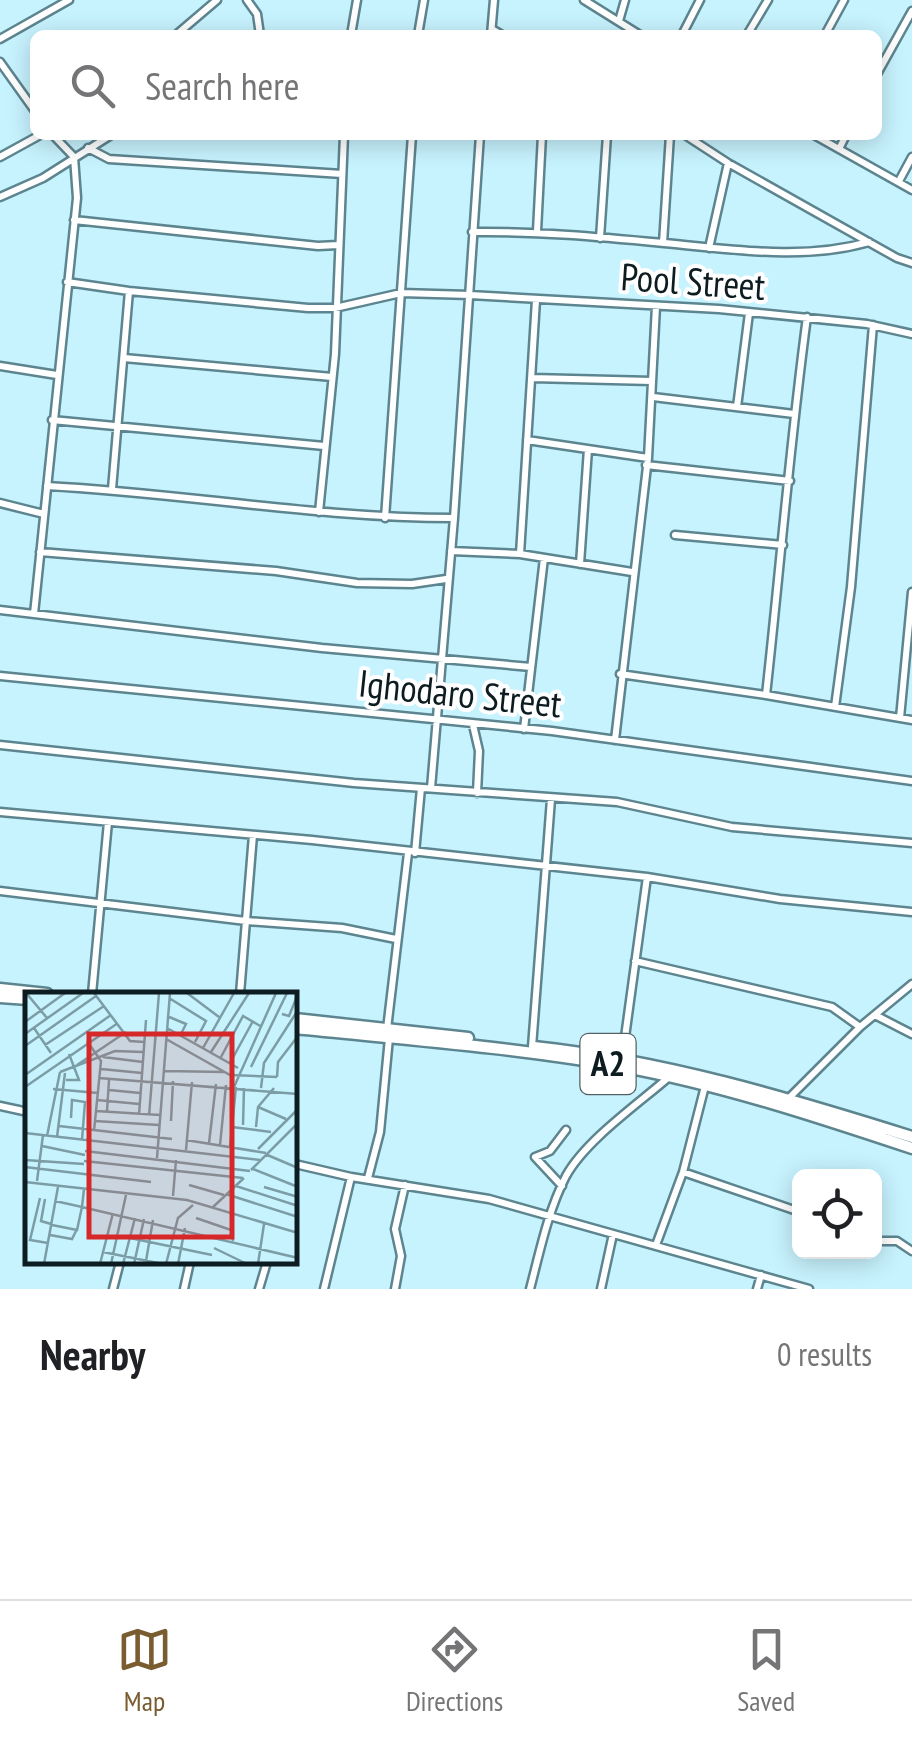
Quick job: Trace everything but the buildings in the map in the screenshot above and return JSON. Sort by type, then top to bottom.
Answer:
[{"type":"highway","points":[[0,989],[28,992]]},
{"type":"highway","points":[[0,997],[25,1000]]},
{"type":"highway","name":"A2","points":[[298,1020],[621,1066],[801,1111],[912,1148]]},
{"type":"highway","name":"A2","points":[[298,1028],[532,1046],[622,1059],[789,1098],[912,1137]]},
{"type":"street","points":[[0,39],[69,0]]},
{"type":"street","points":[[182,30],[217,0]]},
{"type":"street","points":[[247,0],[257,14],[259,30]]},
{"type":"street","points":[[353,30],[358,0]]},
{"type":"street","points":[[419,30],[424,0]]},
{"type":"street","points":[[492,30],[494,0]]},
{"type":"street","points":[[585,0],[632,30]]},
{"type":"street","points":[[619,21],[625,0]]},
{"type":"street","points":[[685,30],[700,0]]},
{"type":"street","points":[[750,30],[768,0]]},
{"type":"street","points":[[827,30],[844,0]]},
{"type":"street","points":[[882,65],[912,11]]},
{"type":"street","points":[[0,62],[30,104]]},
{"type":"street","points":[[0,157],[31,140]]},
{"type":"street","points":[[34,614],[77,171],[74,157],[58,140]]},
{"type":"street","points":[[0,197],[43,178],[102,140]]},
{"type":"street","points":[[319,512],[332,376],[344,140]]},
{"type":"street","points":[[384,518],[412,140]]},
{"type":"street","points":[[431,788],[480,140]]},
{"type":"street","points":[[538,231],[542,140]]},
{"type":"street","points":[[600,239],[607,140]]},
{"type":"street","points":[[663,242],[670,140]]},
{"type":"street","points":[[693,140],[912,263]]},
{"type":"street","points":[[823,140],[912,190]]},
{"type":"street","points":[[839,149],[844,140]]},
{"type":"street","points":[[88,148],[109,159],[342,174]]},
{"type":"street","points":[[899,181],[912,158]]},
{"type":"street","points":[[709,248],[728,163]]},
{"type":"street","points":[[74,220],[318,246],[338,244]]},
{"type":"street","points":[[472,232],[538,231],[709,248],[822,252],[869,242]]},
{"type":"street","name":"Pool Street","points":[[67,282],[266,305],[335,308],[401,293],[656,306],[808,317],[912,334]]},
{"type":"street","points":[[112,489],[130,291]]},
{"type":"street","points":[[520,554],[536,300]]},
{"type":"street","points":[[614,740],[647,461],[656,306]]},
{"type":"street","points":[[737,406],[749,313]]},
{"type":"street","points":[[766,694],[794,414],[808,317]]},
{"type":"street","points":[[835,707],[850,587],[873,325]]},
{"type":"street","points":[[124,358],[332,376]]},
{"type":"street","points":[[0,366],[57,374]]},
{"type":"street","points":[[532,378],[652,381]]},
{"type":"street","points":[[653,397],[794,414]]},
{"type":"street","points":[[52,420],[324,446]]},
{"type":"street","points":[[527,440],[790,481]]},
{"type":"street","points":[[580,564],[588,449]]},
{"type":"street","points":[[46,486],[112,489],[384,518],[454,518]]},
{"type":"street","points":[[0,503],[44,514]]},
{"type":"street","points":[[675,535],[783,546]]},
{"type":"street","points":[[450,550],[520,554],[632,572]]},
{"type":"street","points":[[40,552],[276,571],[358,582],[412,584],[447,578]]},
{"type":"street","points":[[524,729],[544,558]]},
{"type":"street","points":[[900,718],[912,592]]},
{"type":"street","points":[[0,610],[531,668]]},
{"type":"street","points":[[620,674],[912,720]]},
{"type":"street","name":"Ighodaro Street","points":[[0,676],[524,729],[912,781]]},
{"type":"street","points":[[472,724],[479,750],[477,793]]},
{"type":"street","points":[[0,745],[421,788],[636,805],[750,829],[912,843]]},
{"type":"street","points":[[368,1178],[380,1132],[396,939],[421,788]]},
{"type":"street","points":[[532,1046],[552,798]]},
{"type":"street","points":[[0,812],[647,877],[780,899],[912,912]]},
{"type":"street","points":[[92,992],[108,822]]},
{"type":"street","points":[[240,992],[253,835]]},
{"type":"street","points":[[622,1059],[647,877]]},
{"type":"street","points":[[0,891],[246,921],[342,928],[396,939]]},
{"type":"street","points":[[634,961],[832,1007],[860,1027]]},
{"type":"street","points":[[789,1098],[860,1027],[912,984]]},
{"type":"street","points":[[874,1016],[912,1034]]},
{"type":"street","points":[[530,1289],[550,1215],[568,1173],[592,1145],[668,1077]]},
{"type":"street","points":[[656,1245],[684,1172],[706,1086]]},
{"type":"street","points":[[0,1106],[25,1111]]},
{"type":"street","points":[[562,1186],[535,1157],[550,1151],[566,1130]]},
{"type":"street","points":[[298,1165],[489,1199],[808,1289]]},
{"type":"street","points":[[684,1172],[792,1209]]},
{"type":"street","points":[[324,1289],[351,1177]]},
{"type":"street","points":[[395,1289],[401,1256],[396,1230],[405,1185]]},
{"type":"street","points":[[601,1289],[614,1234]]},
{"type":"street","points":[[882,1241],[897,1241],[912,1252]]},
{"type":"street","points":[[113,1289],[119,1264]]},
{"type":"street","points":[[184,1289],[190,1264]]},
{"type":"street","points":[[260,1289],[266,1264]]},
{"type":"street","points":[[757,1289],[761,1275]]}]
